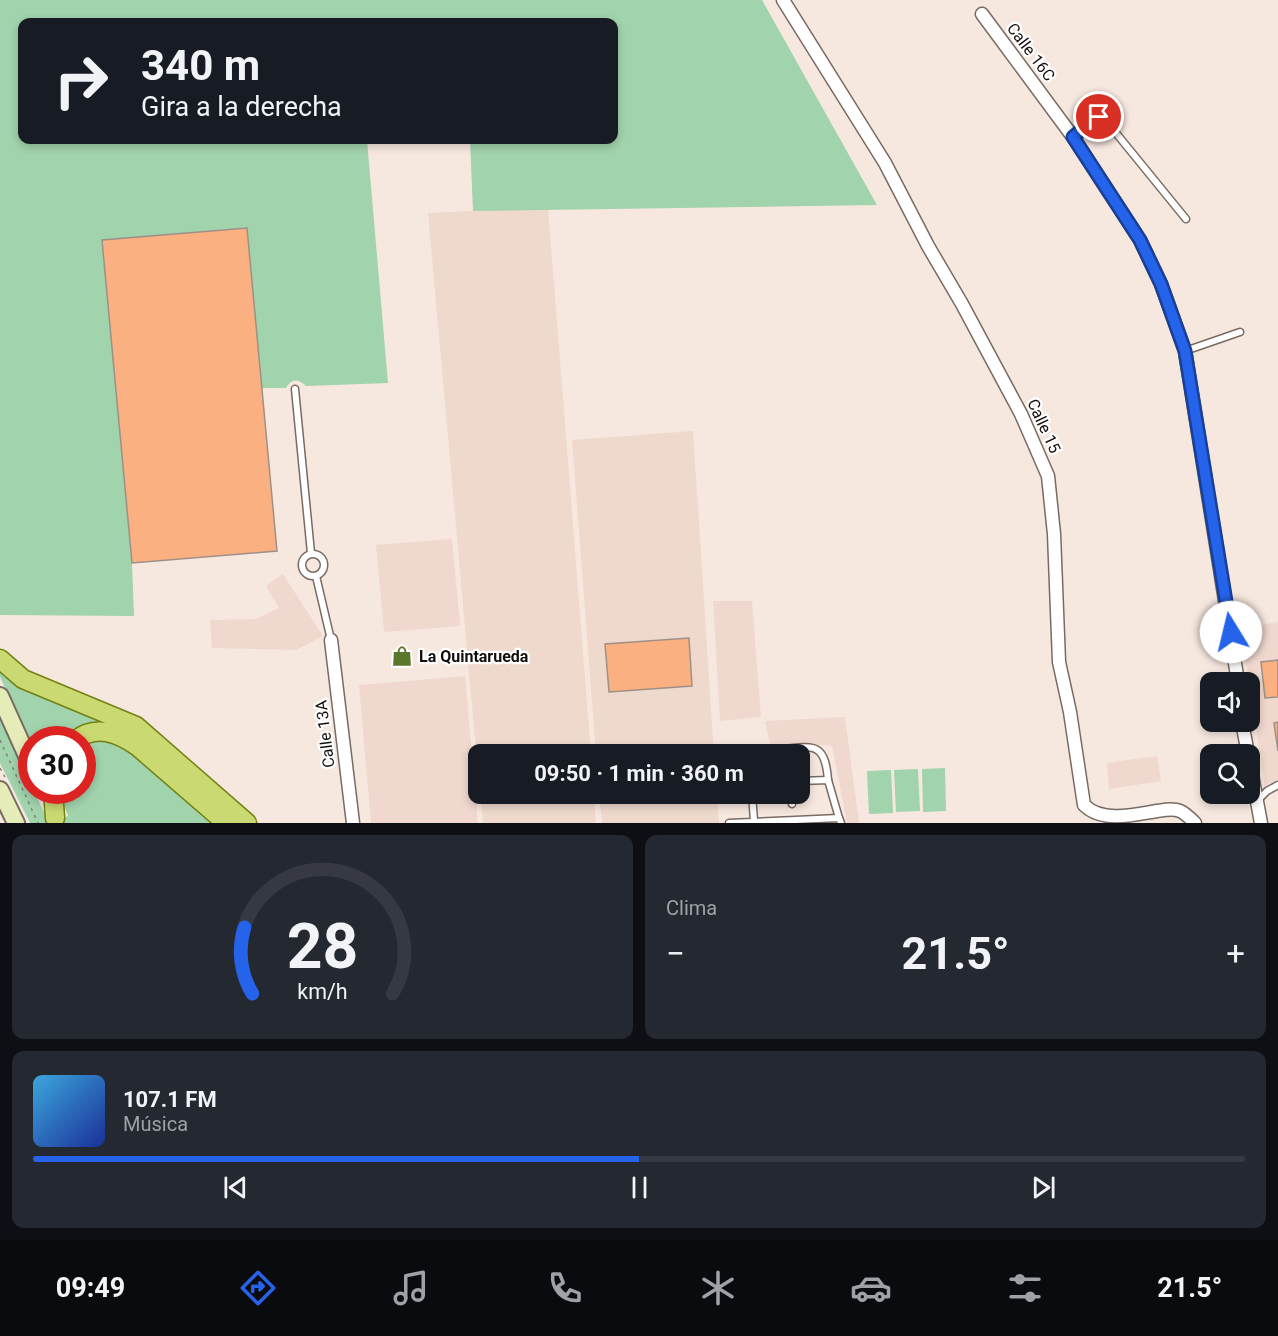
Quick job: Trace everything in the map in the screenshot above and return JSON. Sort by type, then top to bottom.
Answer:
[{"type":"main road","points":[[0,659],[23,679],[136,726],[247,823]]},
{"type":"main road","points":[[0,696],[18,736]]},
{"type":"main road","points":[[96,731],[112,732],[136,746],[226,823]]},
{"type":"main road","points":[[0,790],[16,823]]},
{"type":"main road","points":[[46,804],[50,821]]},
{"type":"main road","points":[[50,821],[52,804]]},
{"type":"street","name":"Calle 15","points":[[783,0],[890,172],[928,246],[1021,414],[1048,476],[1054,534],[1059,662],[1070,712],[1084,805],[1089,811],[1107,816],[1141,814],[1169,809],[1180,810],[1195,823]]},
{"type":"street","name":"Calle 16C","points":[[982,14],[1073,137],[1140,240],[1161,284],[1185,351],[1240,654],[1239,672]]},
{"type":"street","name":"Calle 13A","points":[[331,640],[353,823]]},
{"type":"street","points":[[1258,804],[1261,823]]},
{"type":"lane","points":[[1073,137],[1099,117],[1107,122],[1186,219]]},
{"type":"lane","points":[[1185,351],[1240,332]]},
{"type":"lane","points":[[296,389],[311,553]]},
{"type":"lane","points":[[311,553],[320,555],[325,564],[321,573],[316,576],[306,574],[302,565],[306,556],[311,553]]},
{"type":"lane","points":[[316,576],[331,640]]},
{"type":"lane","points":[[729,823],[840,820],[828,780],[827,761],[820,751],[810,748]]},
{"type":"lane","points":[[810,781],[828,780]]},
{"type":"lane","points":[[1260,799],[1278,785]]},
{"type":"lane","points":[[753,804],[754,821]]},
{"type":"path","points":[[0,741],[50,821]]},
{"type":"shaded area","points":[[548,207],[590,744],[475,744],[428,213]]},
{"type":"shaded area","points":[[693,431],[713,744],[595,744],[572,440]]},
{"type":"shaded area","points":[[452,539],[460,626],[384,632],[376,545]]},
{"type":"shaded area","points":[[283,574],[323,636],[296,650],[212,648],[210,620],[256,619],[279,608],[266,586]]},
{"type":"shaded area","points":[[713,601],[752,601],[761,717],[720,721]]},
{"type":"shaded area","points":[[1278,622],[1278,779],[1265,788],[1257,732],[1260,732],[1260,672],[1248,672],[1245,628]]},
{"type":"shaded area","points":[[465,676],[471,744],[468,744],[468,804],[476,804],[478,823],[371,823],[359,685]]},
{"type":"shaded area","points":[[845,717],[859,823],[847,823],[832,746],[802,743],[770,744],[765,721]]},
{"type":"shaded area","points":[[1157,756],[1161,781],[1109,789],[1107,763]]},
{"type":"shaded area","points":[[481,804],[595,804],[596,823],[483,823]]},
{"type":"shaded area","points":[[600,804],[718,804],[719,823],[602,823]]},
{"type":"green space","points":[[0,0],[762,0],[877,205],[473,211],[470,144],[618,144],[618,18],[18,18],[18,144],[367,144],[388,383],[306,386],[295,381],[286,388],[262,388],[247,228],[102,240],[132,563],[134,616],[0,615]]},
{"type":"green space","points":[[0,665],[90,711],[146,745],[96,730],[96,726],[22,726],[0,677]]},
{"type":"green space","points":[[0,717],[18,756],[18,799],[0,763]]},
{"type":"green space","points":[[105,738],[122,744],[218,823],[52,823],[68,816],[64,804],[96,804],[96,740]]},
{"type":"green space","points":[[945,768],[946,811],[923,812],[922,769]]},
{"type":"green space","points":[[918,769],[920,811],[896,812],[894,770]]},
{"type":"green space","points":[[891,770],[893,813],[869,814],[867,771]]},
{"type":"green space","points":[[20,804],[40,804],[49,823],[30,823]]},
{"type":"building","points":[[247,228],[277,551],[132,563],[102,240]]},
{"type":"building","points":[[689,638],[692,686],[609,692],[605,644]]},
{"type":"building","points":[[1278,660],[1278,697],[1265,698],[1261,662]]},
{"type":"building","points":[[1278,722],[1278,751],[1274,723]]},
{"type":"place","name":"La Quintarueda","points":[[402,656]]},
{"type":"route","points":[[1099,117],[1073,137],[1140,240],[1161,284],[1185,351],[1231,632]]}]
